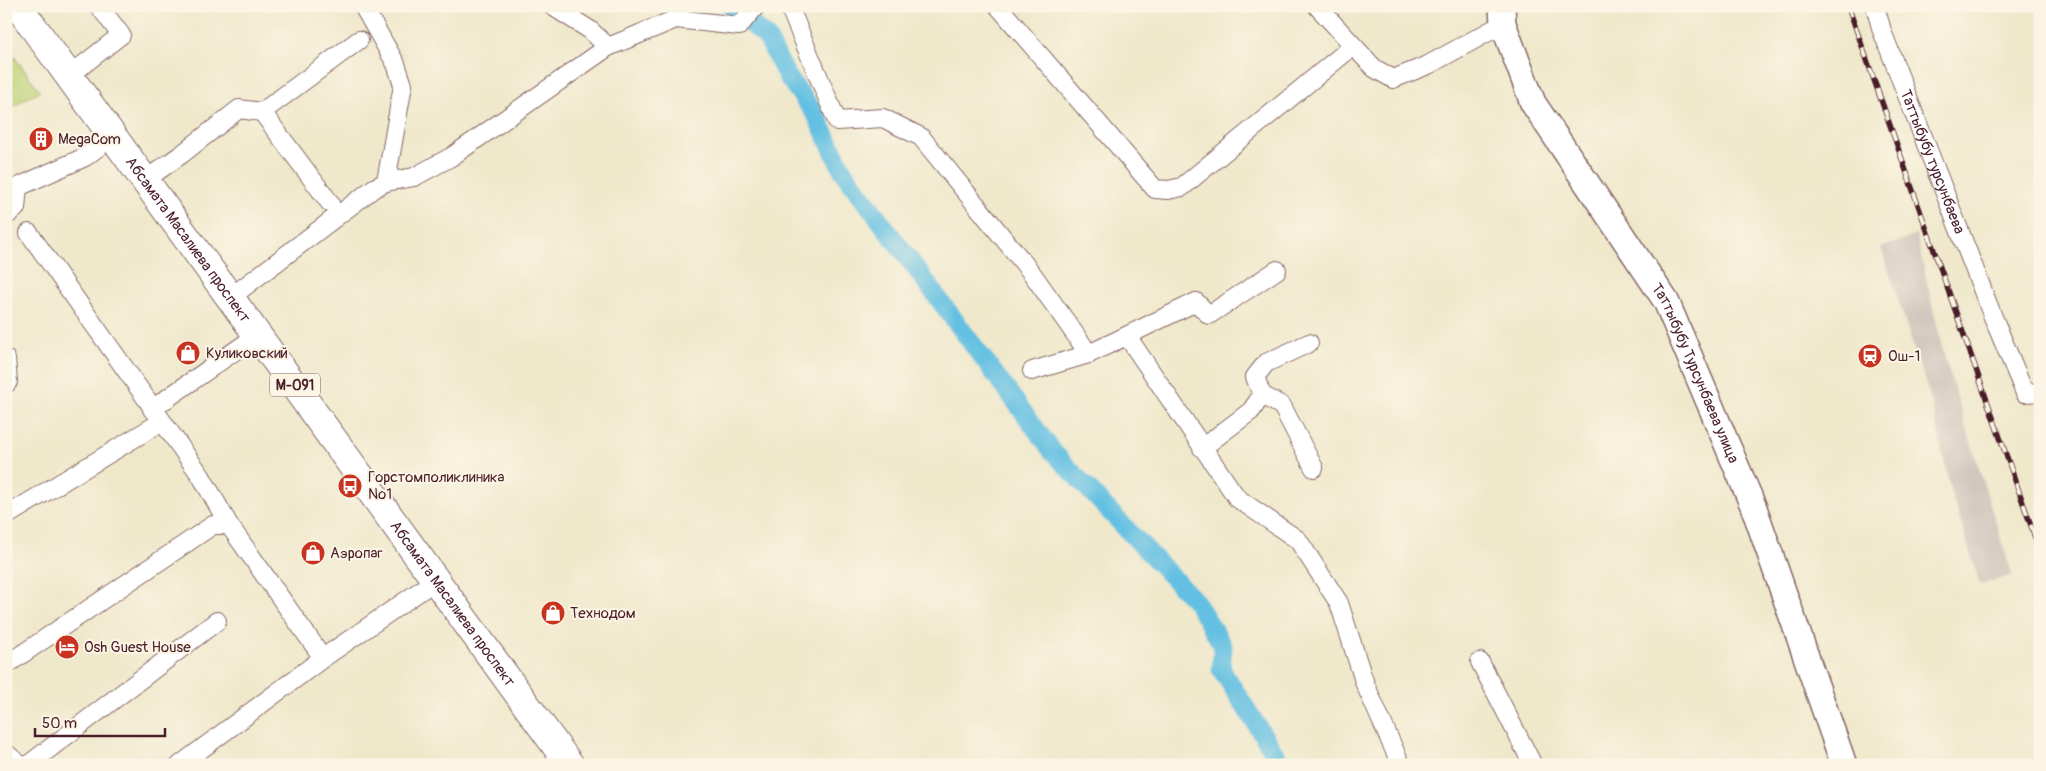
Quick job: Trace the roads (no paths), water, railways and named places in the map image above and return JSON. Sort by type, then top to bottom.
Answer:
[{"type":"main road","name":"Абсамата Масалиева проспект","points":[[18,6],[259,334],[570,765]]},
{"type":"street","points":[[69,76],[121,35],[99,6]]},
{"type":"street","points":[[363,6],[396,64],[404,85],[386,182]]},
{"type":"street","points":[[552,6],[590,30],[608,47]]},
{"type":"street","points":[[777,6],[795,10],[837,121],[883,118],[921,137],[1031,272],[1089,354]]},
{"type":"street","points":[[998,6],[1155,189],[1168,190],[1182,187],[1353,46]]},
{"type":"street","points":[[1317,6],[1374,68],[1393,79],[1428,65],[1502,15]]},
{"type":"street","name":"Таттыбубу турсунбаева","points":[[1874,6],[1885,41],[1993,317],[2025,393],[2040,392]]},
{"type":"street","points":[[231,297],[374,188],[386,182],[414,176],[451,157],[608,47],[676,19],[739,26],[754,8]]},
{"type":"street","name":"Таттыбубу Турсунбаева улица","points":[[1502,15],[1533,103],[1666,301],[1754,508],[1844,765]]},
{"type":"street","points":[[145,180],[182,154],[239,109],[262,112],[359,40]]},
{"type":"street","points":[[262,112],[330,203]]},
{"type":"street","points":[[6,216],[16,208],[18,187],[85,157],[113,136]]},
{"type":"street","points":[[28,233],[156,416],[201,476],[229,525],[323,658]]},
{"type":"street","points":[[1032,371],[1089,354],[1196,302],[1209,315],[1277,270]]},
{"type":"street","points":[[6,516],[156,416],[259,334]]},
{"type":"street","points":[[1127,336],[1237,498],[1298,540],[1339,603],[1365,684],[1401,765]]},
{"type":"street","points":[[1309,343],[1266,363],[1255,377],[1262,395],[1282,406],[1314,468]]},
{"type":"street","points":[[6,359],[8,382],[6,384]]},
{"type":"street","points":[[1202,448],[1251,411],[1262,395]]},
{"type":"street","points":[[6,665],[213,525],[229,525]]},
{"type":"street","points":[[180,765],[323,658],[436,580]]},
{"type":"street","points":[[28,765],[217,621]]},
{"type":"street","points":[[1480,662],[1533,765]]},
{"type":"street","points":[[6,753],[20,765]]},
{"type":"waterway","points":[[731,6],[767,38],[787,76],[816,115],[843,171],[1053,452],[1196,602],[1223,646],[1221,669],[1282,765]]},
{"type":"railway","points":[[1848,6],[2040,551]]},
{"type":"place","name":"MegaCom","points":[[41,139]]},
{"type":"place","name":"Куликовский","points":[[188,353]]},
{"type":"place","name":"Ош-1","points":[[1870,356]]},
{"type":"place","name":"Горстомполиклиника №1","points":[[350,486]]},
{"type":"place","name":"Аэропаг","points":[[313,553]]},
{"type":"place","name":"Технодом","points":[[553,613]]},
{"type":"place","name":"Osh Guest House","points":[[67,647]]}]
